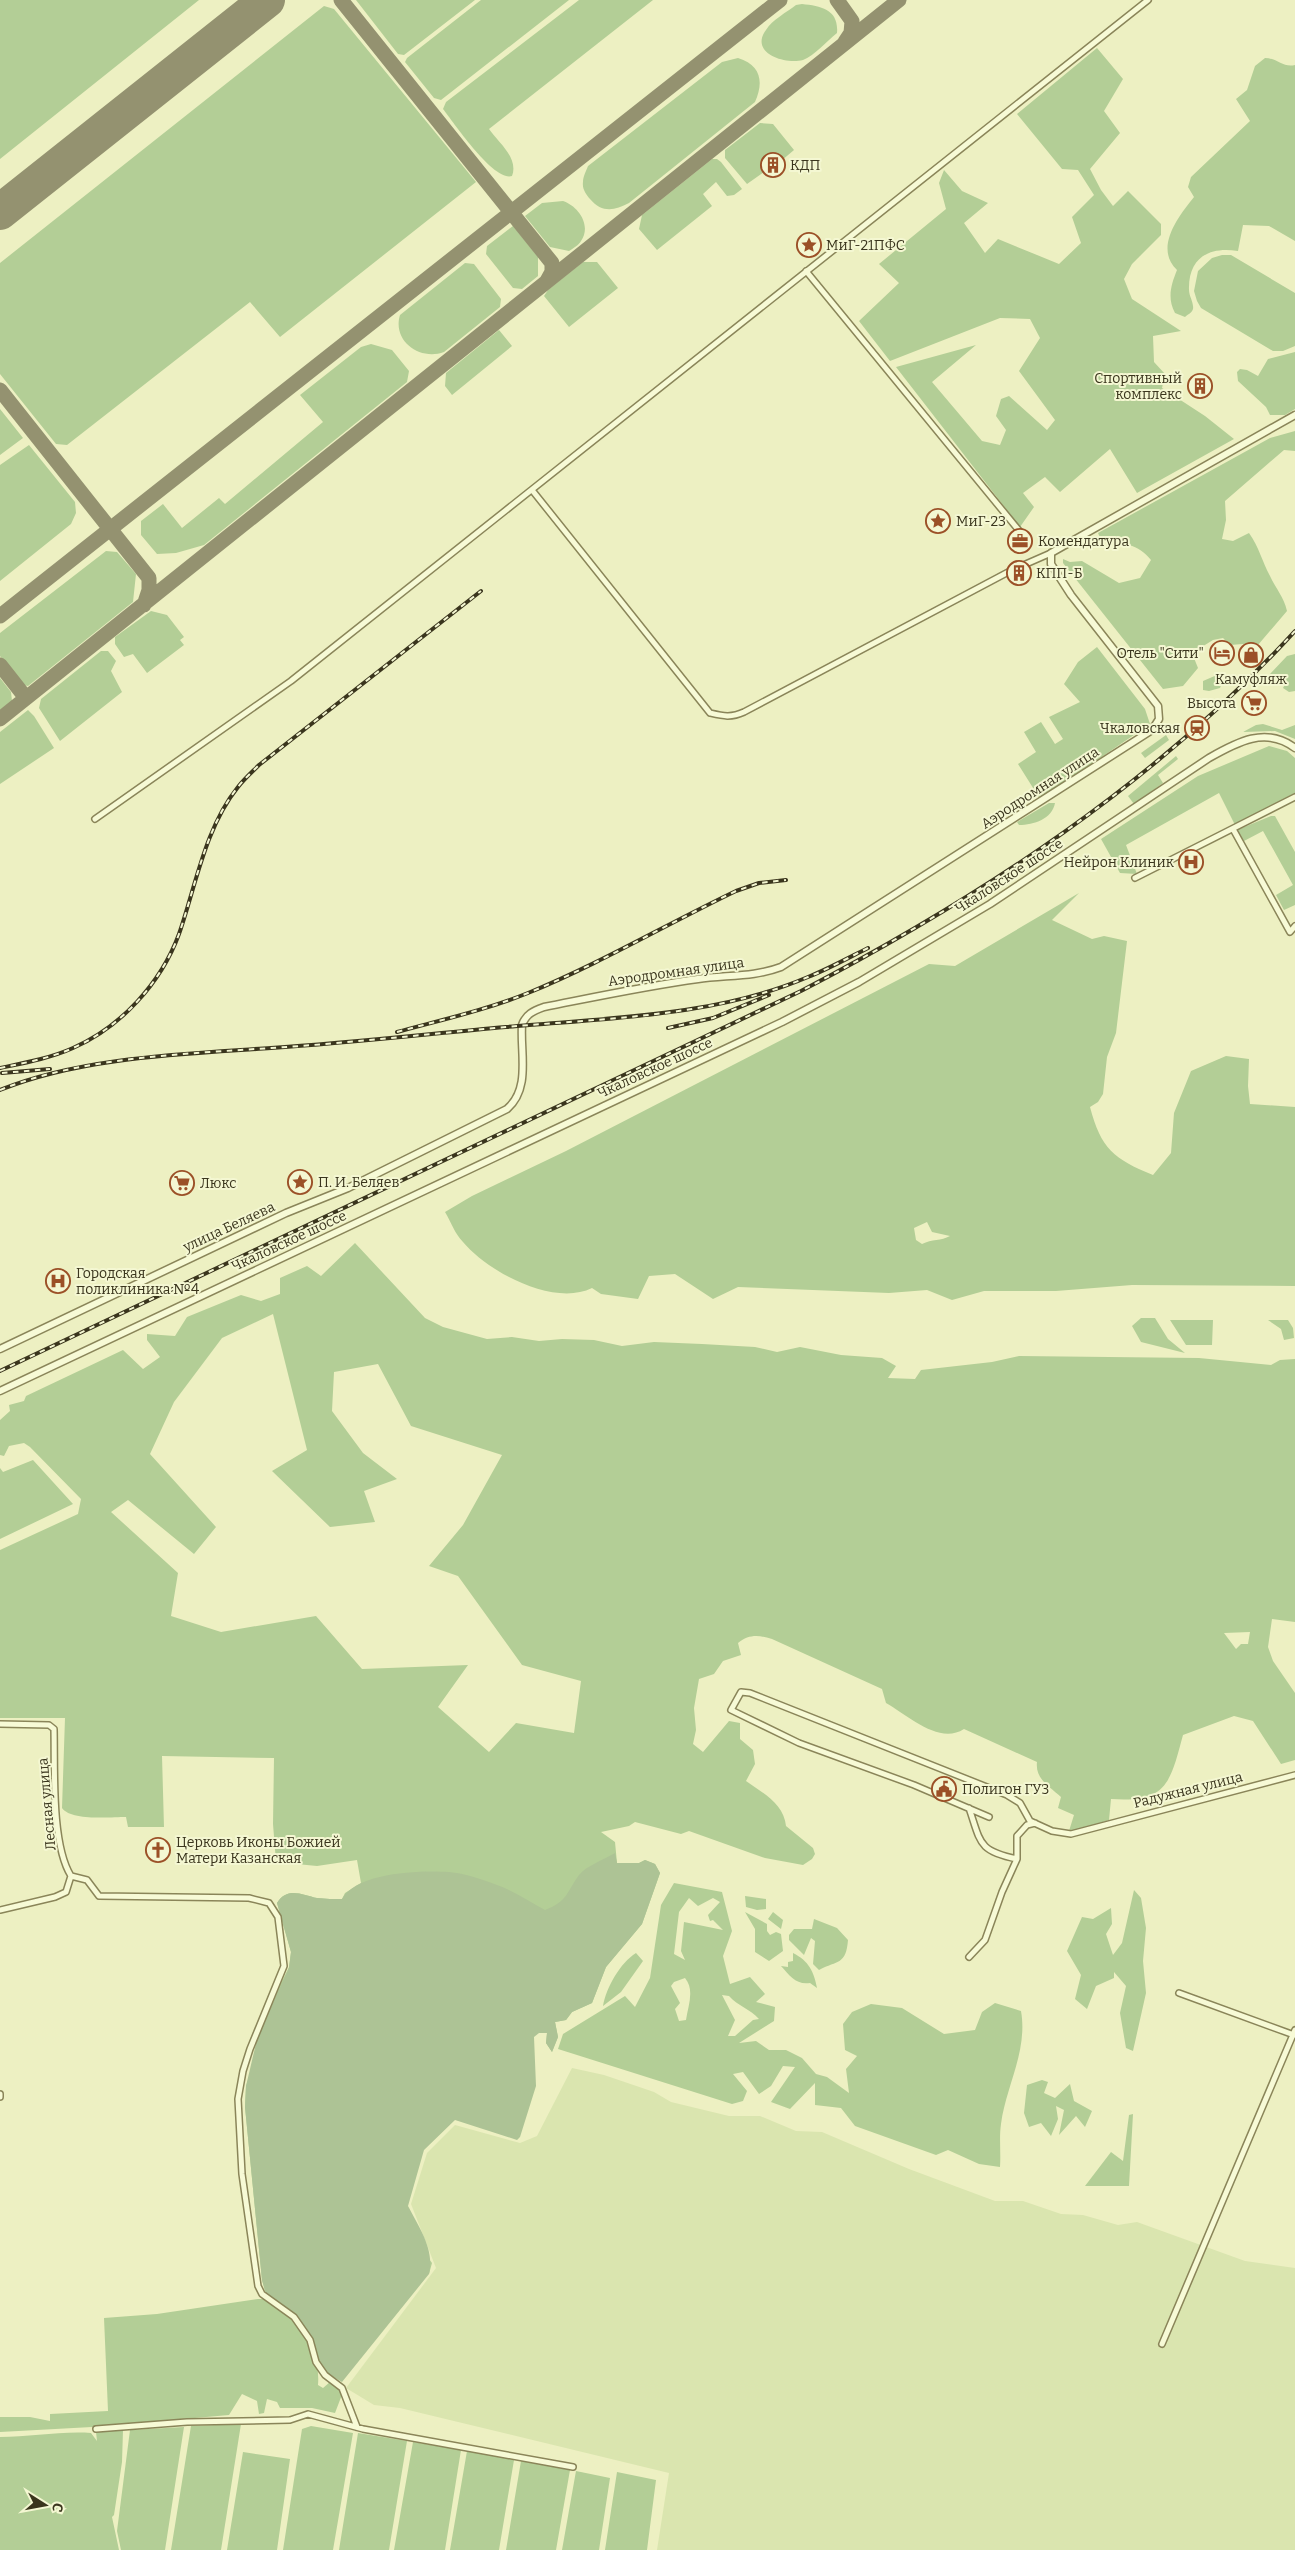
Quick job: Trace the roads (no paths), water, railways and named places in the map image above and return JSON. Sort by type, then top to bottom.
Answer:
[{"type":"street","points":[[95,819],[291,681],[1148,0]]},
{"type":"street","points":[[806,271],[1021,533]]},
{"type":"street","points":[[532,490],[710,713],[726,717],[744,712],[1016,568],[1051,553],[1295,415]]},
{"type":"street","name":"Аэродромная улица","points":[[518,1096],[522,1075],[522,1030],[527,1015],[544,1007],[667,983],[766,972],[781,967],[1152,730],[1159,718],[1158,706],[1071,595],[1051,564],[1051,553]]},
{"type":"street","name":"Чкаловское шоссе","points":[[0,1391],[773,1026],[860,982],[1015,889],[1231,746],[1263,736],[1278,738],[1295,748]]},
{"type":"street","points":[[1135,878],[1295,796]]},
{"type":"street","points":[[1233,829],[1290,932],[1295,926]]},
{"type":"street","name":"улица Беляева","points":[[0,1349],[278,1218],[348,1188],[507,1109],[518,1096]]},
{"type":"street","points":[[989,1817],[799,1743],[731,1710],[741,1692],[750,1693],[1007,1795],[1020,1803],[1030,1821],[1035,1823]]},
{"type":"street","name":"Лесная улица","points":[[0,1724],[49,1725],[54,1729],[58,1827],[64,1863],[71,1876]]},
{"type":"street","name":"Радужная улица","points":[[1035,1823],[1052,1831],[1071,1834],[1295,1775]]},
{"type":"street","points":[[969,1808],[981,1845],[995,1854],[1017,1859]]},
{"type":"street","points":[[969,1956],[985,1940],[1002,1892],[1017,1859],[1017,1836],[1020,1830],[1027,1825],[1035,1823]]},
{"type":"street","points":[[0,1910],[55,1897],[66,1892],[71,1876],[87,1880],[99,1896],[249,1898],[269,1903],[278,1917],[284,1966],[250,2049],[243,2071],[238,2099],[250,2240],[258,2286],[262,2294],[294,2317],[310,2340],[316,2362],[325,2375],[342,2388],[357,2427]]},
{"type":"street","points":[[1162,2344],[1294,2033],[1179,1994]]},
{"type":"street","points":[[96,2429],[187,2422],[286,2420],[308,2414],[357,2427],[574,2468]]},
{"type":"railway","points":[[0,1068],[65,1052],[91,1039],[123,1016],[162,970],[179,934],[209,839],[217,820],[240,784],[259,765],[481,591]]},
{"type":"railway","points":[[0,1371],[801,991],[868,955],[1000,876],[1126,786],[1185,738],[1242,686],[1295,631]]},
{"type":"railway","points":[[397,1032],[480,1010],[528,993],[581,969],[736,891],[759,883],[786,880]]},
{"type":"railway","points":[[0,1090],[64,1070],[133,1059],[203,1052],[330,1044],[621,1018],[698,1008],[772,990],[816,974],[868,948]]},
{"type":"railway","points":[[668,1028],[713,1018],[769,995]]},
{"type":"railway","points":[[2,1073],[50,1069]]},
{"type":"place","name":"КДП","points":[[773,165]]},
{"type":"place","name":"МиГ-21ПФС","points":[[809,245]]},
{"type":"place","name":"Спортивный комплекс","points":[[1200,386]]},
{"type":"place","name":"МиГ-23","points":[[938,521]]},
{"type":"place","name":"Комендатура","points":[[1020,541]]},
{"type":"place","name":"КПП-Б","points":[[1019,573]]},
{"type":"place","name":"Отель \"Сити\"","points":[[1222,653]]},
{"type":"place","name":"Камуфляж","points":[[1251,655]]},
{"type":"place","name":"Высота","points":[[1254,703]]},
{"type":"place","name":"Чкаловская","points":[[1197,728]]},
{"type":"place","name":"Нейрон Клиник","points":[[1191,862]]},
{"type":"place","name":"П. И. Беляев","points":[[300,1182]]},
{"type":"place","name":"Люкс","points":[[182,1183]]},
{"type":"place","name":"Городская поликлиника №4","points":[[58,1281]]},
{"type":"place","name":"Полигон ГУЗ","points":[[944,1789]]},
{"type":"place","name":"Церковь Иконы Божией Матери Казанская","points":[[158,1850]]}]
